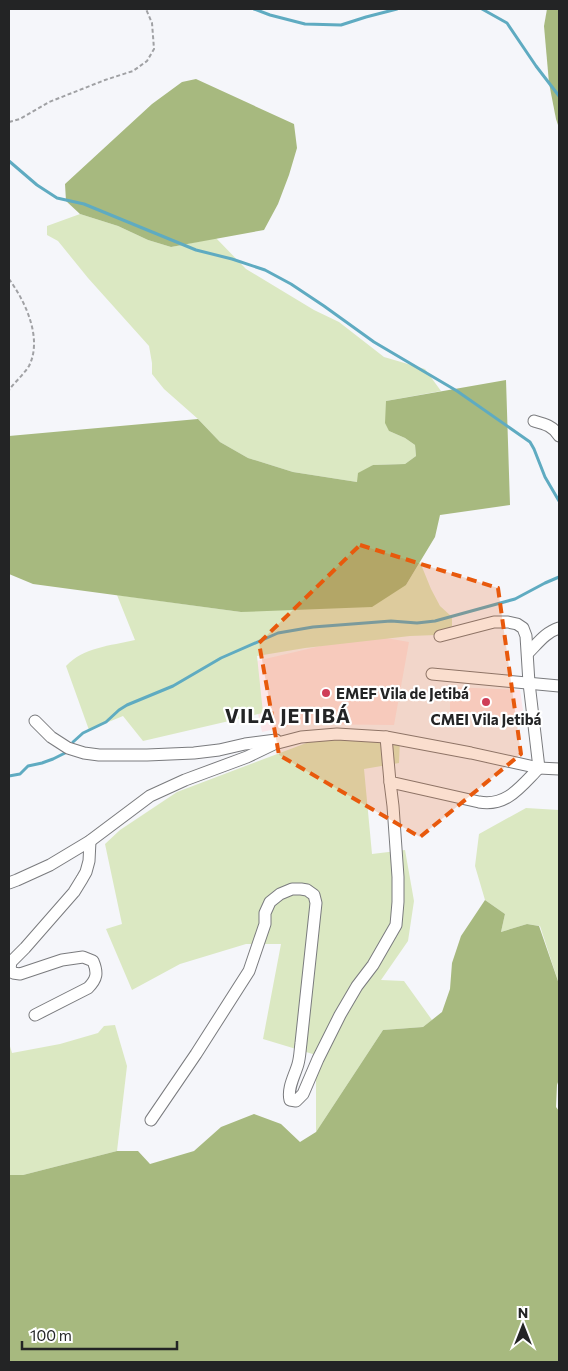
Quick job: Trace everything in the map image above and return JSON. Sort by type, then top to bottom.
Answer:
[{"type":"street","points":[[534,421],[548,425],[559,436]]},
{"type":"street","points":[[440,636],[494,622],[508,622],[523,628],[528,653],[529,683],[539,768]]},
{"type":"street","points":[[528,653],[544,636],[559,628]]},
{"type":"street","points":[[432,674],[559,686]]},
{"type":"street","points":[[35,721],[51,737],[68,748],[99,755],[194,753],[301,736],[337,734],[386,737],[539,768],[559,769]]},
{"type":"street","points":[[9,883],[50,865],[90,841],[150,796],[185,780],[247,757],[274,744],[301,736]]},
{"type":"street","points":[[151,1120],[249,971],[265,924],[270,902],[280,894],[301,889],[308,890],[314,895],[316,902],[299,1060],[290,1088],[290,1100],[296,1101],[303,1094],[340,1015],[357,986],[374,965],[396,925],[398,878],[386,737]]},
{"type":"street","points":[[390,782],[488,804],[499,802],[511,796],[539,768]]},
{"type":"street","points":[[35,1015],[88,988],[95,981],[97,970],[93,961],[83,957],[62,960],[20,974],[14,973],[10,968],[11,962],[74,892],[86,872],[89,861],[90,841]]},
{"type":"path","points":[[9,122],[20,119],[49,102],[133,71],[147,61],[154,49],[152,23],[146,9]]},
{"type":"path","points":[[9,278],[24,304],[32,328],[34,349],[29,366],[9,390]]},
{"type":"highlighted area","points":[[360,545],[498,588],[521,754],[420,837],[279,755],[259,643]]},
{"type":"shaded area","name":"EMEF Vila de Jetibá","points":[[368,635],[409,642],[394,725],[298,724],[262,732],[247,663]]},
{"type":"shaded area","name":"CMEI Vila Jetibá","points":[[450,687],[520,690],[525,724],[500,717],[450,714]]},
{"type":"green space","points":[[547,9],[559,9],[559,128],[549,83],[544,26]]},
{"type":"green space","points":[[196,79],[294,124],[297,148],[278,204],[264,230],[171,247],[148,240],[118,226],[80,214],[66,201],[65,184],[152,104],[182,82]]},
{"type":"green space","points":[[80,214],[118,226],[148,240],[171,247],[216,238],[246,269],[314,310],[339,322],[384,357],[425,369],[441,391],[386,401],[389,431],[415,445],[416,456],[405,464],[373,465],[357,482],[293,472],[248,458],[220,442],[198,419],[164,389],[152,374],[149,346],[88,278],[58,241],[47,235],[47,226]]},
{"type":"green space","points":[[506,380],[510,505],[440,515],[435,537],[406,585],[372,607],[241,612],[33,584],[9,574],[9,436],[198,419],[220,442],[248,458],[293,472],[357,482],[358,473],[373,465],[405,464],[416,456],[415,445],[389,431],[385,423],[386,401]]},
{"type":"green space","points":[[420,562],[440,606],[452,617],[452,626],[436,635],[410,636],[305,648],[257,656],[263,713],[143,741],[123,716],[89,730],[66,666],[89,651],[135,640],[117,595],[241,612],[406,585]]},
{"type":"green space","points":[[336,738],[400,738],[399,763],[364,769],[372,854],[405,850],[414,901],[408,941],[381,980],[404,981],[432,1020],[423,1027],[383,1030],[316,1132],[316,1055],[263,1039],[281,944],[246,944],[180,964],[132,990],[106,929],[122,924],[105,844],[120,830],[177,792],[309,742]]},
{"type":"green space","points":[[526,808],[559,810],[559,984],[540,926],[527,924],[501,932],[505,914],[485,900],[475,866],[479,834]]},
{"type":"green space","points":[[485,900],[505,914],[501,932],[527,924],[539,926],[559,984],[559,1079],[556,1107],[559,1111],[559,1362],[9,1362],[9,1175],[23,1175],[117,1151],[138,1151],[150,1164],[194,1151],[221,1127],[254,1114],[281,1124],[300,1142],[316,1132],[383,1030],[423,1027],[442,1012],[450,989],[452,963],[461,936]]},
{"type":"green space","points":[[115,1025],[127,1066],[117,1151],[23,1175],[9,1175],[9,1043],[12,1053],[60,1044],[98,1033],[104,1026]]},
{"type":"waterway","points":[[254,9],[305,24],[341,25],[397,9]]},
{"type":"waterway","points":[[482,9],[507,23],[559,96]]},
{"type":"waterway","points":[[9,161],[37,185],[57,198],[84,204],[196,250],[265,270],[291,284],[374,342],[457,391],[530,442],[545,477],[559,501]]},
{"type":"waterway","points":[[73,742],[83,733],[106,722],[127,705],[173,686],[221,658],[278,633],[313,627],[391,621],[417,623],[435,621],[515,599],[559,577]]},
{"type":"waterway","points":[[9,776],[20,774],[28,766],[42,763],[65,753]]},
{"type":"place","name":"EMEF Vila de Jetibá","points":[[326,693]]},
{"type":"place","name":"CMEI Vila Jetibá","points":[[486,702]]},
{"type":"district","name":"VILA JETIBÁ","points":[[288,715]]}]
